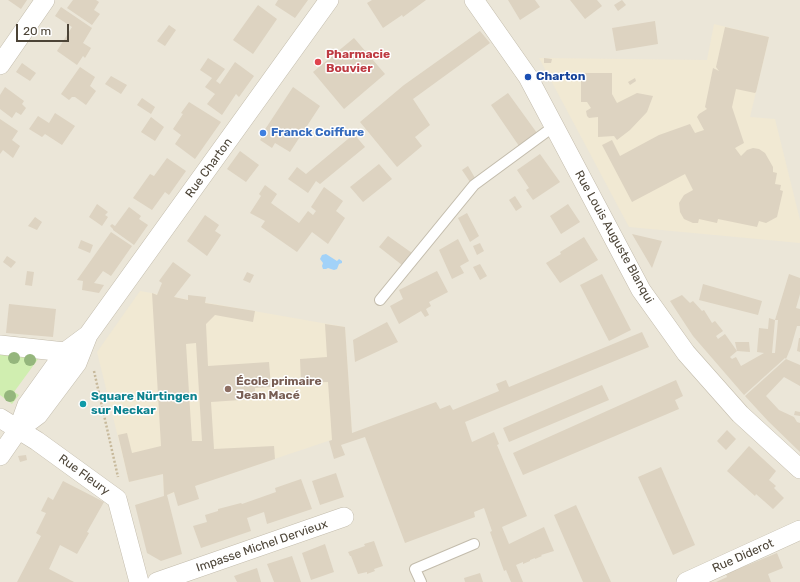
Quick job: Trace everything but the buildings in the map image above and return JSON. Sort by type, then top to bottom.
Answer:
[{"type":"street","points":[[0,65],[45,0]]},
{"type":"street","name":"Rue Charton","points":[[18,430],[38,415],[77,363],[88,335],[330,0]]},
{"type":"street","name":"Rue Louis Auguste Blanqui","points":[[474,0],[528,78],[645,296],[686,353],[740,414],[800,469]]},
{"type":"street","name":"Rue Charton","points":[[0,456],[18,430],[27,405],[65,352],[88,335]]},
{"type":"street","points":[[0,345],[65,352]]},
{"type":"street","name":"Rue Fleury","points":[[0,418],[37,441],[117,499],[139,582]]},
{"type":"street","name":"Impasse Michel Dervieux","points":[[158,582],[344,517]]},
{"type":"street","name":"Rue Diderot","points":[[686,582],[800,530]]},
{"type":"lane","points":[[380,300],[474,184],[553,127]]},
{"type":"lane","points":[[421,582],[415,569],[474,544]]},
{"type":"path","points":[[94,370],[120,484],[117,499]]},
{"type":"path","points":[[100,399],[108,397]]},
{"type":"shaded area","points":[[0,0],[800,0],[800,582],[0,582]]},
{"type":"shaded area","points":[[714,24],[769,37],[750,117],[775,119],[800,220],[800,243],[629,227],[539,58],[707,60]]},
{"type":"shaded area","name":"École primaire Jean Macé","points":[[140,291],[345,327],[352,433],[164,496],[163,474],[129,482],[97,352]]},
{"type":"green space","points":[[0,351],[41,355],[14,392],[19,395],[12,404],[0,395]]},
{"type":"water","points":[[326,254],[337,261],[339,259],[342,261],[337,269],[323,269],[323,263],[320,259],[322,255]]},
{"type":"place","name":"Pharmacie Bouvier","points":[[318,62]]},
{"type":"place","name":"Charton","points":[[528,77]]},
{"type":"place","name":"Franck Coiffure","points":[[263,133]]},
{"type":"place","name":"École primaire Jean Macé","points":[[228,389]]},
{"type":"place","name":"Square Nürtingen sur Neckar","points":[[83,404]]}]
